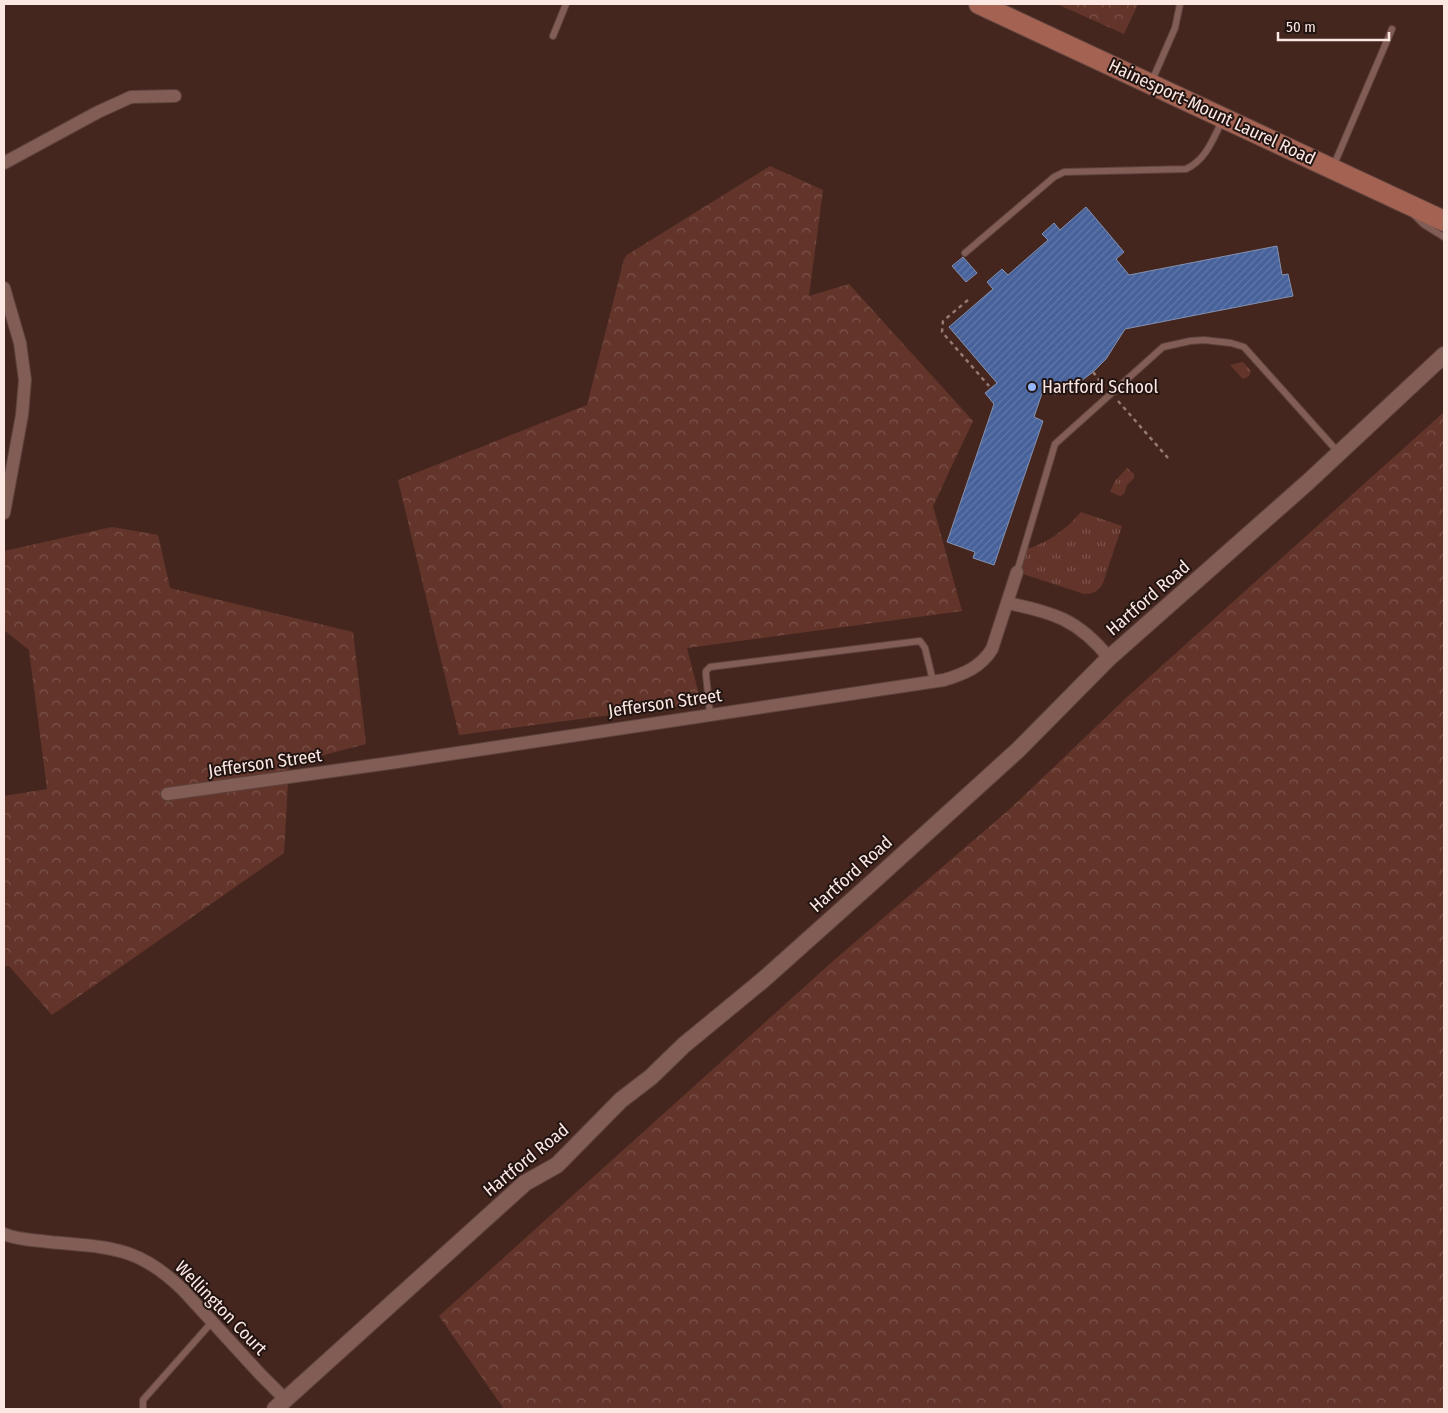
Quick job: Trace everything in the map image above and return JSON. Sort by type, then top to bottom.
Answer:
[{"type":"main road","name":"Hainesport-Mount Laurel Road","points":[[979,4],[1444,221]]},
{"type":"street","points":[[4,163],[98,112],[130,97],[175,96]]},
{"type":"street","points":[[4,288],[20,343],[25,380],[22,415],[4,513]]},
{"type":"street","name":"Hartford Road","points":[[280,1404],[525,1183],[557,1165],[621,1100],[651,1077],[684,1045],[763,980],[884,871],[1018,750],[1109,658],[1339,453],[1444,355]]},
{"type":"street","name":"Jefferson Street","points":[[167,794],[397,762],[933,681],[959,675],[970,670],[986,658],[992,649],[1017,572]]},
{"type":"street","points":[[1007,603],[1040,610],[1066,620],[1090,637],[1109,658]]},
{"type":"street","name":"Wellington Court","points":[[4,1234],[31,1240],[94,1246],[132,1254],[148,1261],[174,1280],[261,1375],[280,1404]]},
{"type":"lane","points":[[553,36],[566,4]]},
{"type":"lane","points":[[1151,84],[1175,28],[1180,4]]},
{"type":"lane","points":[[1333,168],[1392,29]]},
{"type":"lane","points":[[965,253],[1044,184],[1064,172],[1186,169],[1190,167],[1205,154],[1223,117]]},
{"type":"lane","points":[[1397,199],[1423,224],[1444,237]]},
{"type":"lane","points":[[1017,572],[1055,444],[1163,347],[1190,341],[1217,341],[1244,347],[1339,453]]},
{"type":"lane","points":[[710,714],[706,671],[710,667],[920,640],[925,648],[933,681]]},
{"type":"lane","points":[[144,1409],[143,1400],[212,1322]]},
{"type":"path","points":[[968,300],[943,321],[942,332],[989,386]]},
{"type":"path","points":[[1093,372],[1168,458]]},
{"type":"green space","points":[[1057,4],[1138,4],[1124,34]]},
{"type":"green space","points":[[770,166],[823,190],[809,296],[849,284],[973,421],[933,506],[962,611],[687,648],[701,703],[459,735],[398,480],[587,405],[624,259],[627,255]]},
{"type":"green space","points":[[1243,362],[1251,371],[1249,376],[1243,379],[1230,365]]},
{"type":"green space","points":[[1444,412],[1444,1409],[504,1409],[439,1316],[832,962],[1011,808],[1126,698]]},
{"type":"green space","points":[[1127,468],[1134,474],[1134,478],[1127,485],[1124,494],[1120,496],[1110,492],[1115,481]]},
{"type":"green space","points":[[1081,512],[1122,526],[1103,583],[1098,590],[1093,593],[1084,594],[1017,572],[1024,550],[1055,536]]},
{"type":"green space","points":[[112,527],[158,535],[170,588],[353,632],[366,744],[289,764],[284,853],[52,1015],[9,966],[4,966],[4,796],[47,789],[29,650],[4,630],[4,551]]},
{"type":"building","name":"Hartford School","points":[[1086,207],[1124,252],[1116,259],[1129,275],[1277,246],[1282,275],[1288,274],[1293,296],[1125,329],[1106,359],[1077,384],[1055,395],[1045,384],[1034,417],[1043,421],[994,565],[973,558],[975,552],[947,542],[994,404],[985,393],[997,383],[949,327],[993,289],[987,282],[1002,269],[1008,275],[1048,240],[1042,234],[1054,223],[1060,230]]},
{"type":"building","points":[[963,257],[977,273],[966,282],[952,266]]},
{"type":"place","name":"Hartford School","points":[[1032,387]]}]
